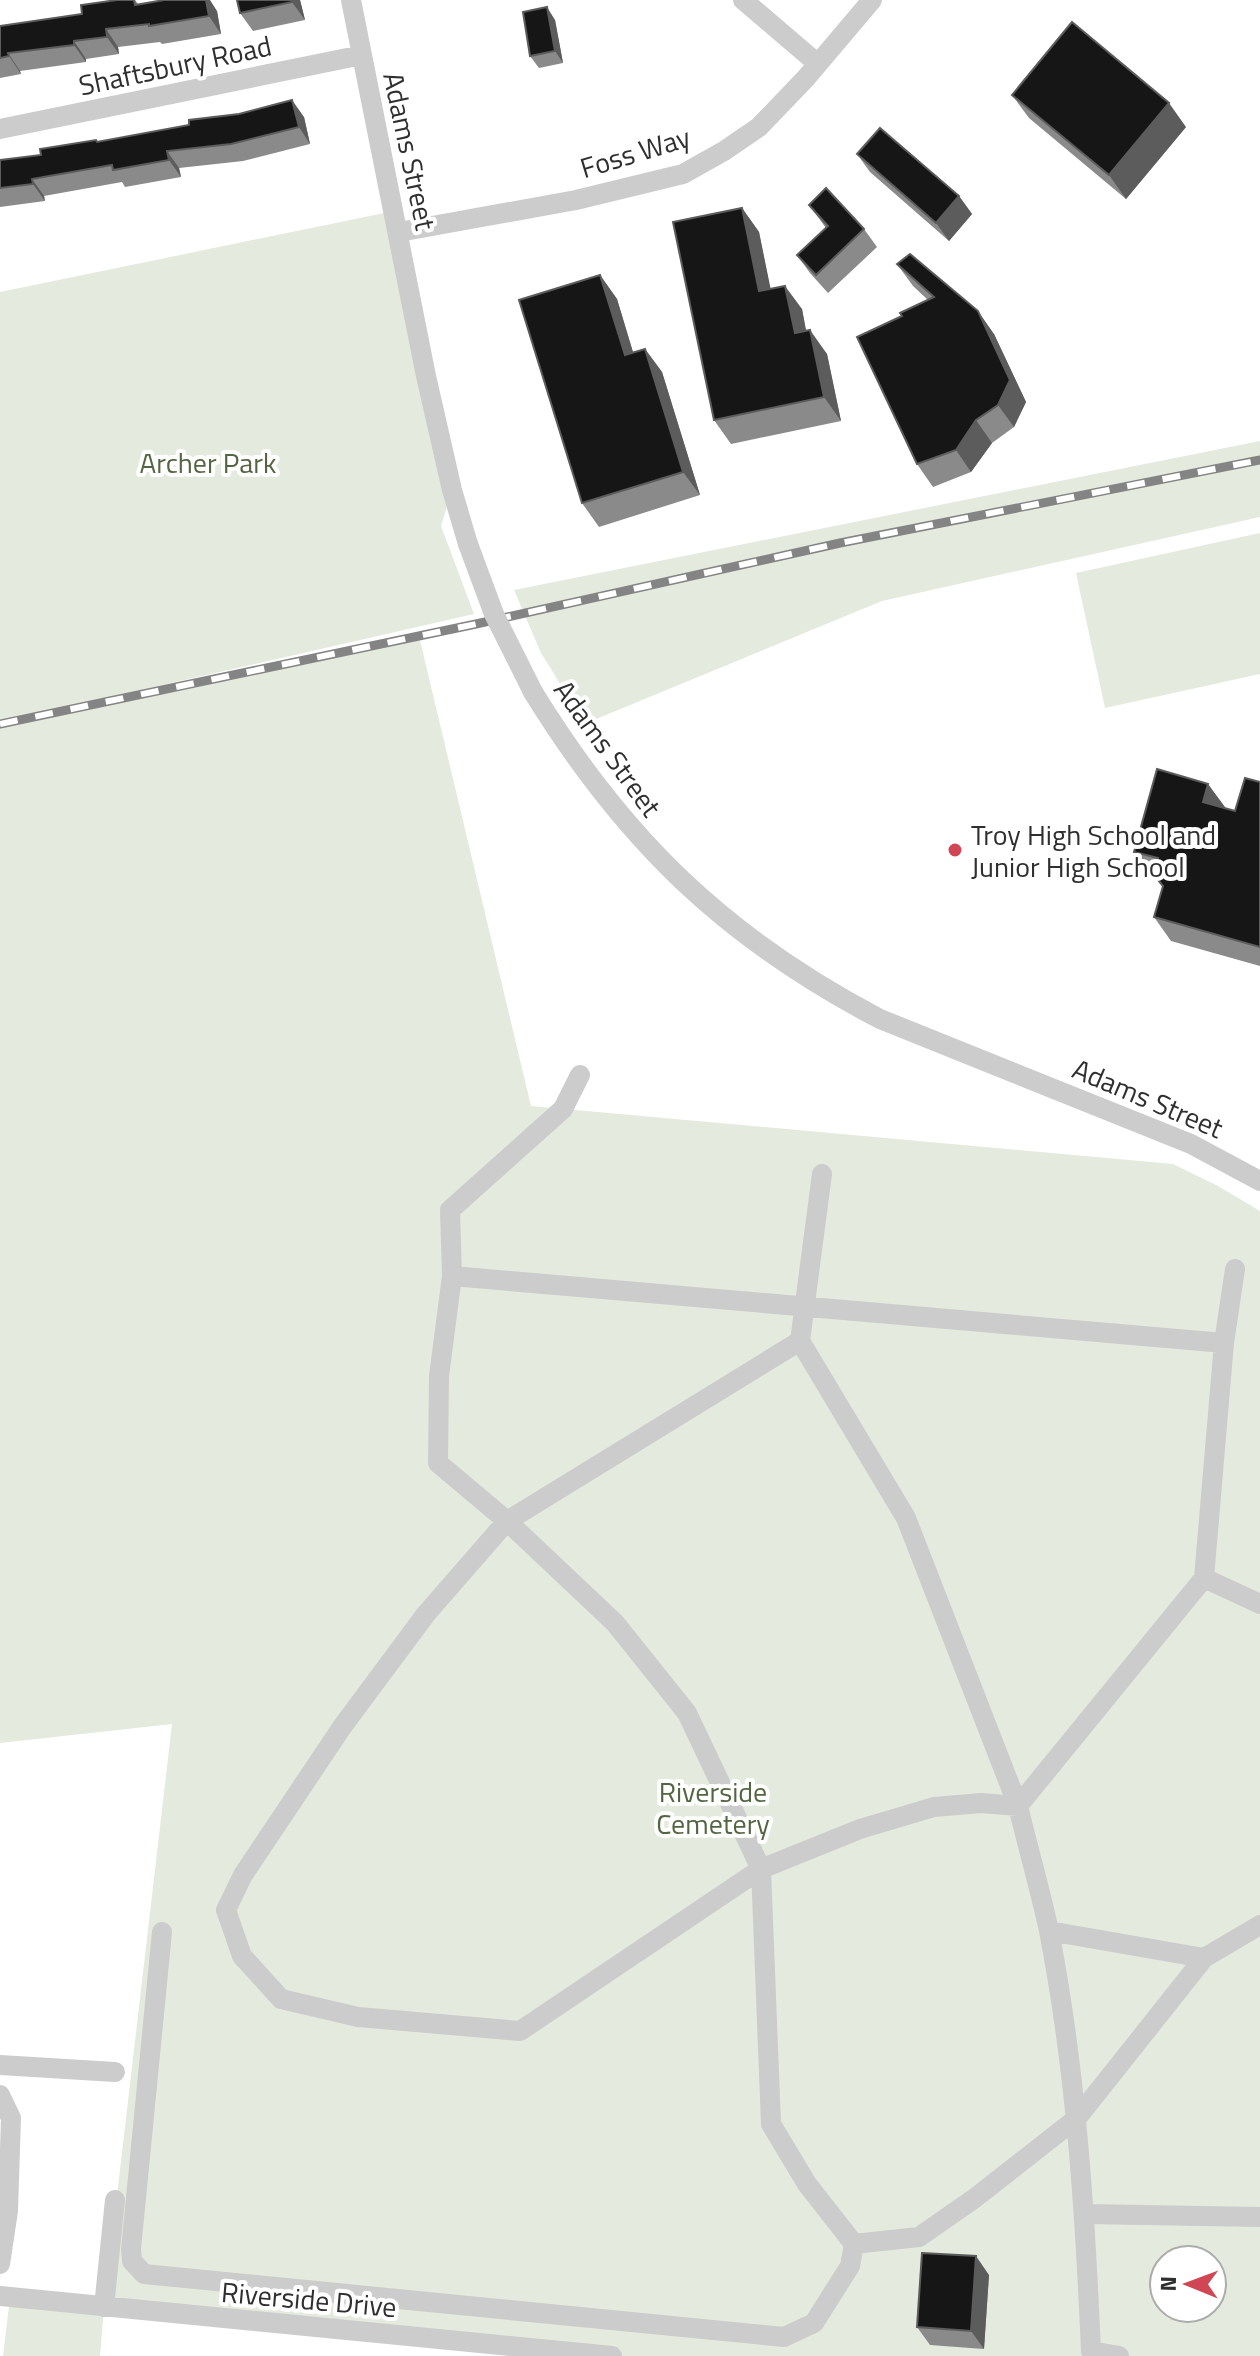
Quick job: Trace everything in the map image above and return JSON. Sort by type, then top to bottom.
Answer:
[{"type":"street","name":"Adams Street","points":[[351,0],[426,376],[452,490],[468,544],[494,614],[533,692],[580,766],[634,834],[697,896],[766,951],[841,998],[880,1019],[1191,1144],[1260,1181]]},
{"type":"street","points":[[743,0],[818,64]]},
{"type":"street","name":"Foss Way","points":[[399,232],[576,200],[683,174],[759,127],[872,0]]},
{"type":"street","name":"Shaftsbury Road","points":[[0,129],[362,55]]},
{"type":"street","points":[[162,1932],[131,2249],[132,2261],[144,2274],[784,2337],[814,2323],[850,2266],[854,2244],[807,2184],[771,2124],[761,1869],[687,1713],[615,1623],[507,1521],[438,1463],[439,1376],[452,1276],[450,1210],[563,1109],[580,1075]]},
{"type":"street","points":[[822,1174],[800,1341],[906,1518],[1018,1806],[1049,1931],[1077,2118],[1091,2351],[1119,2356]]},
{"type":"street","points":[[1018,1806],[1204,1578],[1224,1343],[1235,1269]]},
{"type":"street","points":[[452,1276],[1224,1343]]},
{"type":"street","points":[[800,1341],[507,1521],[426,1614],[342,1727],[243,1875],[226,1910],[242,1956],[281,1999],[358,2017],[520,2031],[761,1869],[860,1829],[934,1807],[981,1803],[1018,1806]]},
{"type":"street","points":[[1204,1578],[1260,1604]]},
{"type":"street","points":[[854,2244],[919,2237],[975,2198],[1077,2118],[1204,1958],[1260,1925]]},
{"type":"street","points":[[1049,1931],[1204,1958]]},
{"type":"street","points":[[0,2065],[115,2072]]},
{"type":"street","points":[[0,2095],[11,2118],[8,2211],[0,2264]]},
{"type":"street","points":[[104,2307],[115,2200]]},
{"type":"street","points":[[1085,2214],[1260,2217]]},
{"type":"street","name":"Riverside Drive","points":[[0,2296],[612,2356]]},
{"type":"green space","name":"Archer Park","points":[[394,211],[452,490],[441,526],[474,614],[0,722],[0,292]]},
{"type":"green space","points":[[1260,441],[1260,517],[882,601],[589,722],[541,653],[514,590]]},
{"type":"green space","points":[[1260,533],[1260,674],[1105,708],[1076,573]]},
{"type":"green space","name":"Riverside Cemetery","points":[[419,636],[531,1106],[1173,1164],[1260,1211],[1260,2356],[612,2356],[104,2308],[100,2356],[3,2356],[10,2297],[104,2307],[172,1724],[0,1743],[0,724]]},
{"type":"building","points":[[134,0],[135,5],[164,0],[206,0],[209,16],[149,26],[106,29],[107,37],[74,41],[74,45],[8,53],[9,56],[0,58],[0,26],[82,14],[81,5]]},
{"type":"building","points":[[237,0],[292,0],[292,2],[240,13]]},
{"type":"building","points":[[547,7],[555,51],[530,56],[523,12]]},
{"type":"building","points":[[1072,22],[1169,103],[1109,175],[1012,95]]},
{"type":"building","points":[[292,100],[299,127],[231,144],[167,151],[169,160],[113,170],[112,165],[32,179],[33,184],[0,188],[0,160],[41,155],[40,149],[189,125],[189,120],[239,114]]},
{"type":"building","points":[[880,128],[959,196],[936,223],[857,154]]},
{"type":"building","points":[[826,188],[864,229],[816,275],[797,255],[828,226],[809,205]]},
{"type":"building","points":[[742,208],[759,291],[785,286],[795,333],[810,330],[824,397],[714,420],[673,222]]},
{"type":"building","points":[[910,254],[978,311],[1010,380],[998,405],[976,420],[956,450],[917,464],[857,337],[934,297],[897,264]]},
{"type":"building","points":[[600,275],[625,355],[645,349],[683,472],[582,503],[519,300]]},
{"type":"building","points":[[1157,769],[1208,784],[1203,802],[1235,811],[1245,778],[1260,782],[1260,947],[1154,917],[1163,886],[1154,875],[1158,858],[1134,852]]},
{"type":"building","points":[[922,2253],[976,2256],[971,2331],[917,2327]]},
{"type":"railway","points":[[0,724],[476,624],[840,543],[1260,460]]},
{"type":"place","name":"Troy High School and Junior High School","points":[[955,850]]}]
